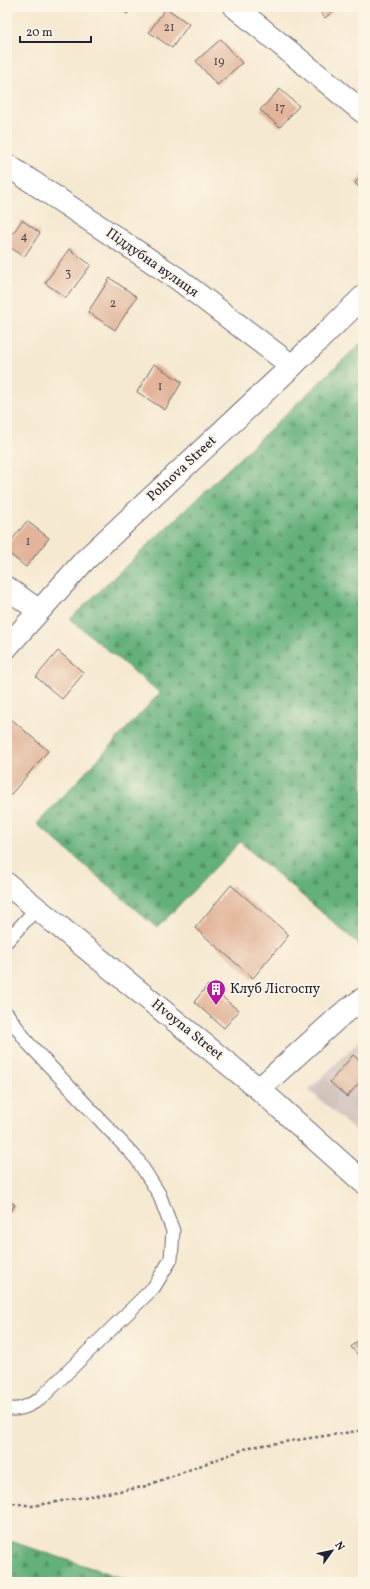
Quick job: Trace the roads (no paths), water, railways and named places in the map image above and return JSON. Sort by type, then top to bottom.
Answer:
[{"type":"street","points":[[235,7],[363,112]]},
{"type":"street","name":"Піддубна вулиця","points":[[7,165],[178,279],[292,366]]},
{"type":"street","name":"Polnova Street","points":[[7,647],[38,610],[84,561],[292,366],[363,297]]},
{"type":"street","points":[[7,588],[38,610]]},
{"type":"street","name":"Hvoyna Street","points":[[7,884],[259,1089],[363,1182]]},
{"type":"street","points":[[259,1089],[342,1014],[363,999]]},
{"type":"lane","points":[[7,941],[37,908]]},
{"type":"lane","points":[[7,1014],[28,1043],[137,1159],[159,1194],[173,1231],[171,1259],[154,1287],[40,1399],[28,1406],[11,1409],[7,1408]]},
{"type":"lane","points":[[7,1026],[28,1043]]},
{"type":"place","name":"Клуб Лісгоспу","points":[[216,1006]]}]
